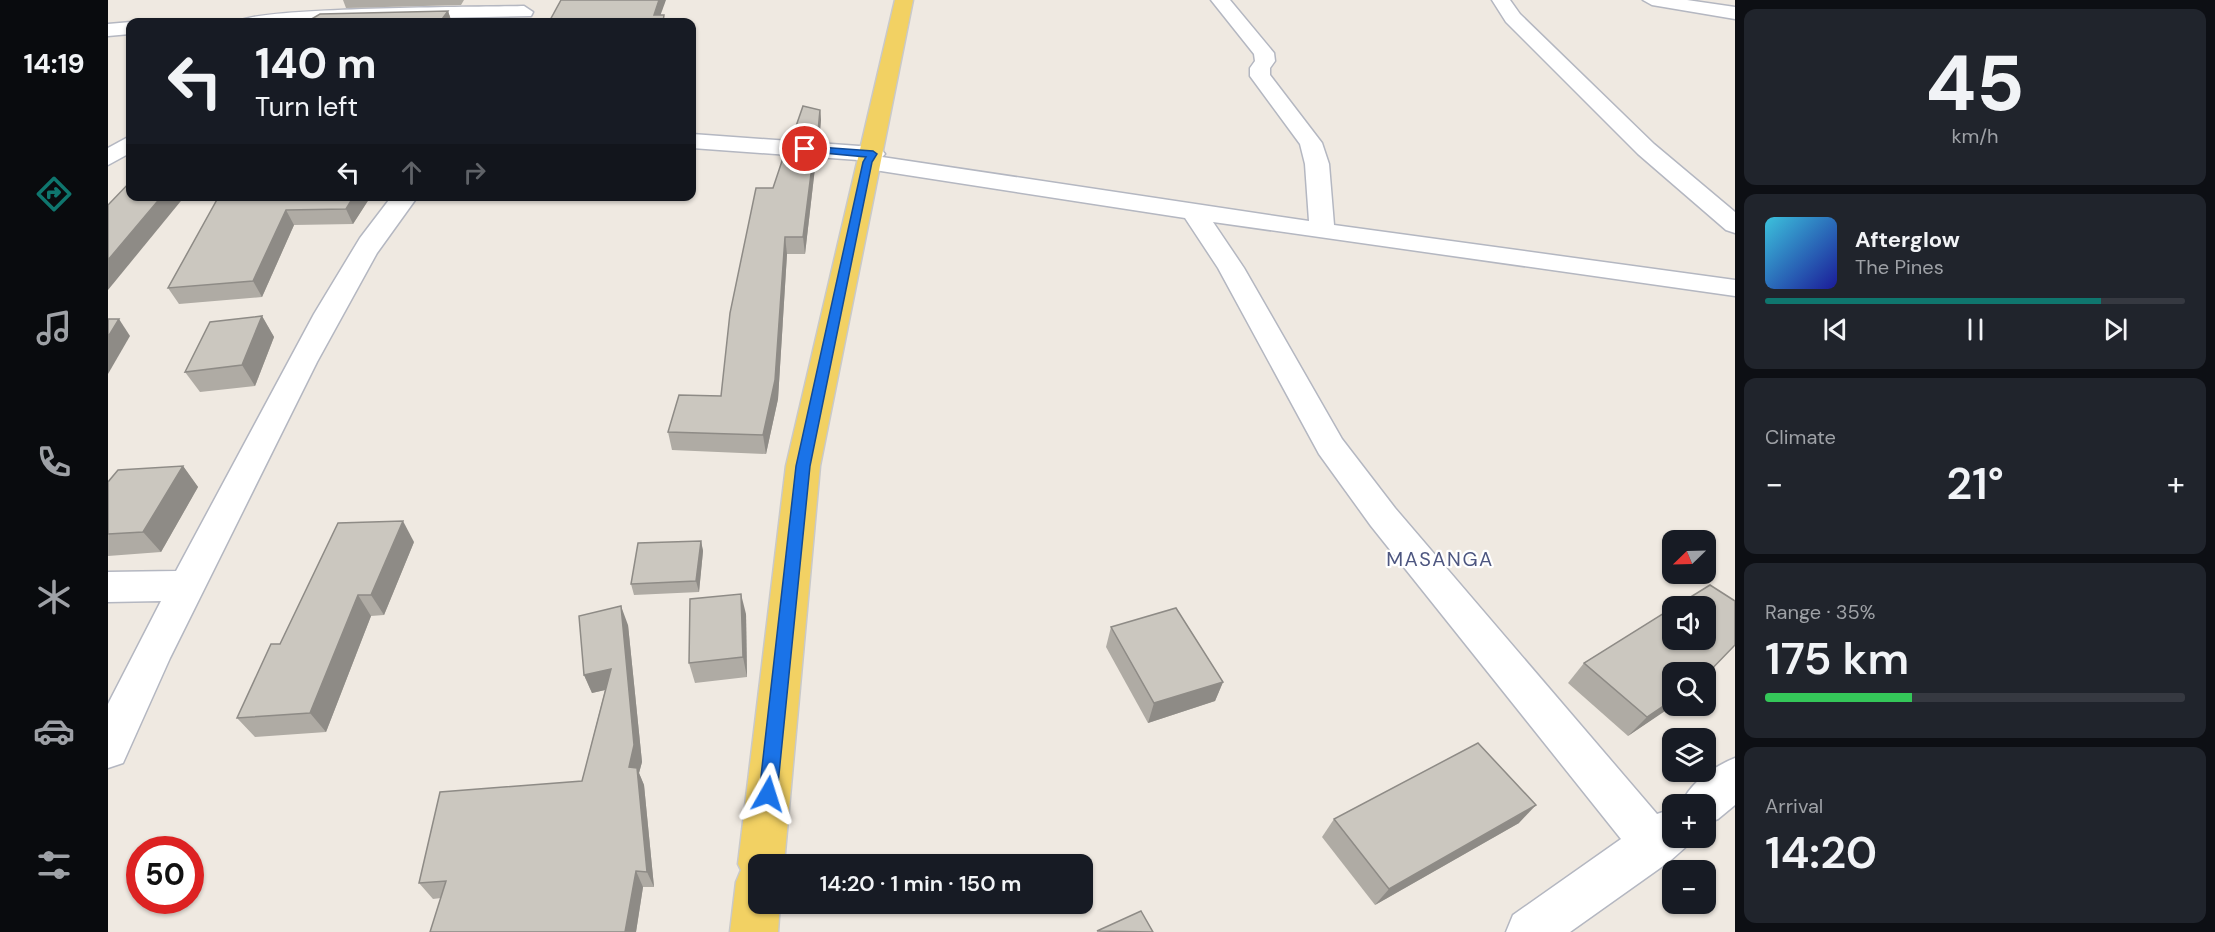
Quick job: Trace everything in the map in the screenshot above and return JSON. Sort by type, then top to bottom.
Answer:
[{"type":"main road","points":[[762,854],[803,466],[904,0]]},
{"type":"main road","points":[[754,932],[756,914]]},
{"type":"street","points":[[1220,0],[1264,53],[1265,61],[1260,68],[1260,76],[1311,143],[1317,164],[1322,231]]},
{"type":"street","points":[[1501,0],[1513,18],[1646,149],[1735,225]]},
{"type":"street","points":[[1652,0],[1735,13]]},
{"type":"street","points":[[239,15],[293,17],[523,12]]},
{"type":"street","points":[[108,30],[126,28]]},
{"type":"street","points":[[696,141],[870,158],[1194,212],[1735,288]]},
{"type":"street","points":[[108,142],[126,142]]},
{"type":"street","points":[[108,158],[126,145]]},
{"type":"street","points":[[108,749],[142,672],[272,414],[351,275],[391,212],[401,201]]},
{"type":"street","points":[[1194,212],[1231,268],[1330,446],[1383,517],[1662,836]]},
{"type":"street","points":[[108,587],[186,586]]},
{"type":"street","points":[[1715,794],[1735,778]]},
{"type":"street","points":[[1530,932],[1662,838]]},
{"type":"building","points":[[561,0],[659,0],[654,15],[664,15],[664,18],[551,18]]},
{"type":"building","points":[[448,11],[443,18],[313,18],[320,14]]},
{"type":"building","points":[[803,106],[820,110],[818,131],[795,129]]},
{"type":"building","points":[[789,140],[815,142],[803,237],[785,237],[775,380],[763,435],[668,432],[679,395],[721,396],[730,313],[756,188],[773,188]]},
{"type":"building","points":[[126,186],[126,201],[158,201],[108,260],[108,205]]},
{"type":"building","points":[[216,201],[351,201],[346,209],[286,210],[253,281],[168,288]]},
{"type":"building","points":[[262,316],[242,365],[185,372],[210,322]]},
{"type":"building","points":[[108,319],[119,319],[108,337]]},
{"type":"building","points":[[183,466],[143,532],[108,534],[108,482],[118,470]]},
{"type":"building","points":[[403,521],[371,595],[358,595],[310,713],[237,718],[271,644],[280,644],[338,523]]},
{"type":"building","points":[[701,541],[696,581],[631,584],[638,543]]},
{"type":"building","points":[[1710,585],[1735,601],[1735,645],[1716,665],[1716,662],[1662,662],[1662,707],[1647,717],[1584,663],[1662,614],[1662,650],[1716,650],[1716,596],[1692,596]]},
{"type":"building","points":[[741,594],[743,657],[689,663],[690,599]]},
{"type":"building","points":[[621,606],[634,745],[629,767],[637,768],[647,872],[636,871],[625,932],[430,932],[446,881],[419,883],[440,792],[582,781],[611,669],[584,675],[579,616]]},
{"type":"building","points":[[1176,608],[1223,682],[1154,703],[1111,627]]},
{"type":"building","points":[[1478,743],[1536,805],[1389,889],[1334,819]]},
{"type":"building","points":[[1141,911],[1153,932],[1097,931]]},
{"type":"district","name":"MASANGA","points":[[1440,559]]},
{"type":"route","points":[[768,794],[803,466],[868,162],[873,154],[805,149]]}]
